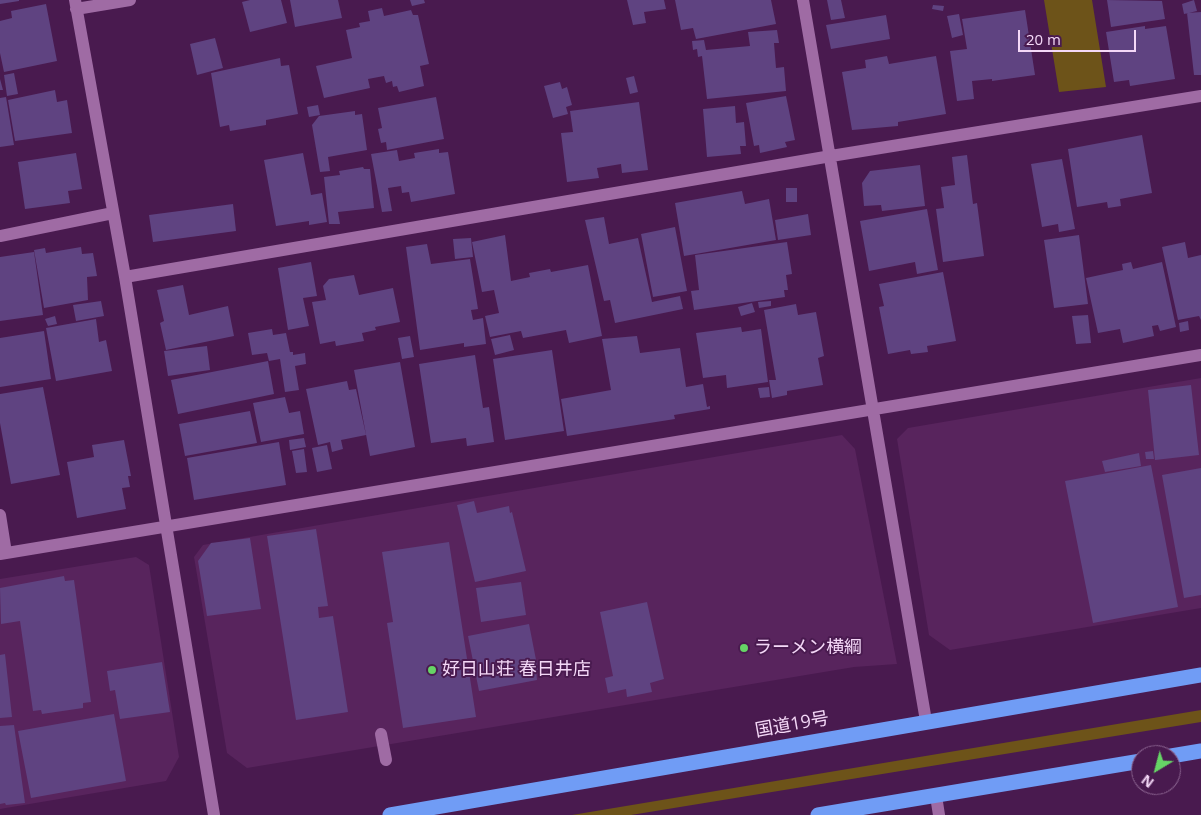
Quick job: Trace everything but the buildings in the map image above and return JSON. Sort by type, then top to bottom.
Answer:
[{"type":"highway","name":"国道19号","points":[[390,815],[1201,675]]},
{"type":"highway","points":[[1181,755],[1201,752]]},
{"type":"highway","points":[[818,815],[1131,764]]},
{"type":"street","points":[[130,0],[76,4],[112,214],[125,276],[214,815]]},
{"type":"street","points":[[803,0],[926,721]]},
{"type":"street","points":[[125,276],[830,156],[1201,96]]},
{"type":"street","points":[[0,236],[112,214]]},
{"type":"street","points":[[0,514],[3,553],[1201,355]]},
{"type":"street","points":[[381,734],[386,760]]},
{"type":"street","points":[[936,796],[939,815]]},
{"type":"shaded area","points":[[1044,0],[1092,0],[1106,87],[1059,92]]},
{"type":"shaded area","points":[[1201,378],[1201,608],[950,650],[929,635],[897,439],[908,428]]},
{"type":"shaded area","points":[[842,435],[855,449],[897,664],[854,667],[247,768],[227,753],[194,557],[203,545]]},
{"type":"shaded area","points":[[136,557],[149,565],[179,757],[166,781],[0,809],[0,579]]},
{"type":"shaded area","points":[[1201,710],[1201,722],[631,815],[572,815]]},
{"type":"place","name":"ラーメン横綱","points":[[744,648]]},
{"type":"place","name":"好日山荘 春日井店","points":[[432,670]]}]
